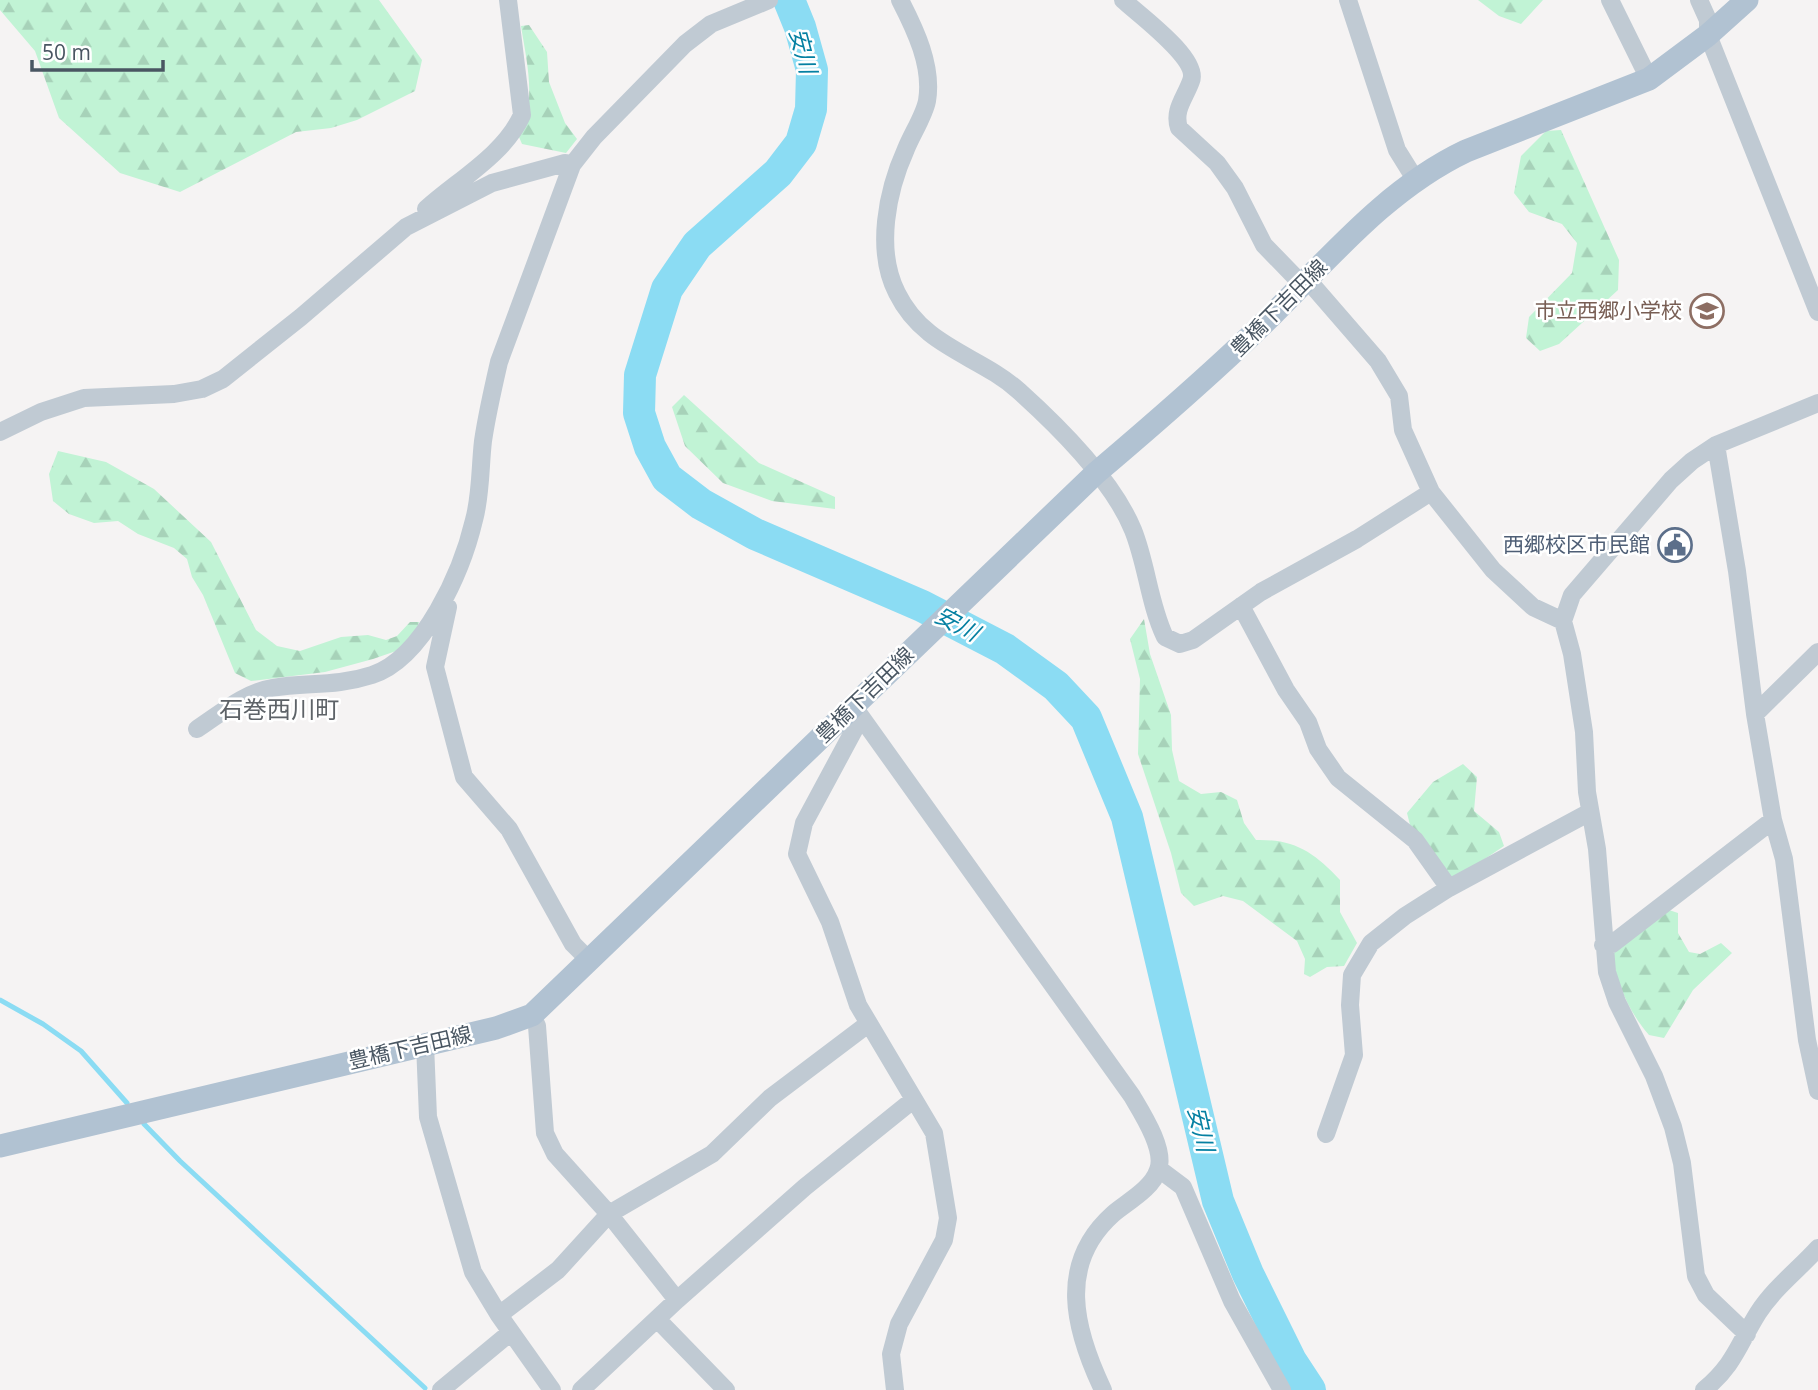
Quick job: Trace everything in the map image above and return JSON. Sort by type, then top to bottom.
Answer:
[{"type":"main road","name":"豊橋下吉田線","points":[[0,1146],[496,1028],[532,1015],[857,712],[930,631],[1096,473],[1195,391],[1389,199],[1415,179],[1466,152],[1649,79],[1708,35],[1747,0]]},
{"type":"street","points":[[418,220],[426,209],[514,133],[522,115],[508,0]]},
{"type":"street","points":[[900,0],[918,34],[928,78],[927,102],[896,170],[885,223],[890,269],[897,293],[922,327],[947,348],[1018,390],[1096,473],[1133,530],[1158,622],[1165,637],[1180,644],[1194,640],[1241,606],[1431,492]]},
{"type":"street","points":[[1123,0],[1182,54],[1193,68],[1193,78],[1178,109],[1179,128],[1217,163],[1235,188],[1264,245],[1296,278],[1313,286],[1378,361],[1399,396],[1403,430],[1431,492],[1493,570],[1533,607],[1563,621]]},
{"type":"street","points":[[1348,0],[1397,150],[1415,179]]},
{"type":"street","points":[[1610,0],[1649,79]]},
{"type":"street","points":[[1699,0],[1709,20],[1708,35],[1817,309]]},
{"type":"street","points":[[197,729],[231,706],[261,691],[337,685],[375,674],[399,661],[414,648],[428,628],[447,590],[475,517],[484,437],[499,362],[572,165],[594,137],[685,44],[711,24],[761,1]]},
{"type":"street","points":[[0,432],[41,412],[83,398],[174,394],[202,389],[222,379],[418,220],[492,183],[565,163],[572,165]]},
{"type":"street","points":[[1747,1334],[1737,1328],[1706,1295],[1696,1276],[1682,1163],[1673,1127],[1654,1076],[1617,1002],[1606,972],[1597,849],[1590,812],[1584,732],[1563,621],[1572,595],[1671,480],[1716,445],[1818,403]]},
{"type":"street","points":[[1716,445],[1737,571],[1755,714],[1773,820],[1784,859],[1807,1040],[1818,1091]]},
{"type":"street","points":[[447,590],[451,600],[440,634],[435,667],[464,777],[509,829],[573,944],[589,960]]},
{"type":"street","points":[[1241,606],[1286,690],[1308,722],[1318,749],[1338,778],[1416,840],[1449,888]]},
{"type":"street","points":[[1755,714],[1818,652]]},
{"type":"street","points":[[895,1390],[891,1354],[899,1324],[944,1240],[948,1218],[934,1133],[868,1024],[846,972],[830,922],[797,854],[804,823],[857,712],[1132,1096],[1149,1126],[1158,1153],[1159,1169],[1150,1183],[1089,1238],[1075,1276],[1086,1345],[1104,1390]]},
{"type":"street","points":[[1326,1134],[1354,1055],[1350,1005],[1352,975],[1371,943],[1405,916],[1449,888],[1590,812]]},
{"type":"street","points":[[1603,945],[1612,944],[1773,820]]},
{"type":"street","points":[[532,1015],[537,1026],[545,1132],[555,1154],[609,1214],[677,1300]]},
{"type":"street","points":[[499,1315],[558,1270],[609,1214],[712,1154],[770,1098],[868,1024]]},
{"type":"street","points":[[425,1044],[428,1117],[473,1272],[499,1315],[552,1390]]},
{"type":"street","points":[[581,1390],[677,1300],[805,1187],[913,1100]]},
{"type":"street","points":[[1159,1169],[1183,1187],[1232,1301],[1282,1390]]},
{"type":"street","points":[[1704,1390],[1736,1357],[1772,1293],[1818,1248]]},
{"type":"street","points":[[658,1320],[726,1390]]},
{"type":"street","points":[[441,1390],[511,1332]]},
{"type":"green space","points":[[0,0],[379,0],[422,60],[415,91],[357,120],[331,128],[296,132],[180,192],[120,173],[59,118],[35,51],[0,10]]},
{"type":"green space","points":[[1478,0],[1543,0],[1521,24],[1499,16]]},
{"type":"green space","points":[[529,25],[547,52],[549,82],[565,123],[577,139],[566,153],[522,144],[519,137],[528,110],[529,96],[528,68],[521,26]]},
{"type":"green space","points":[[1561,130],[1619,260],[1618,290],[1559,344],[1540,351],[1526,338],[1529,317],[1572,273],[1577,243],[1562,224],[1529,212],[1514,193],[1521,156],[1546,131]]},
{"type":"green space","points":[[684,395],[759,463],[835,497],[835,509],[772,501],[723,483],[685,446],[672,407]]},
{"type":"green space","points":[[58,451],[106,462],[154,489],[211,542],[256,630],[277,646],[300,651],[341,637],[368,635],[386,640],[397,636],[410,622],[419,622],[416,632],[399,650],[325,672],[251,681],[235,673],[203,595],[192,577],[187,559],[174,548],[138,534],[118,521],[94,523],[69,514],[53,501],[49,474]]},
{"type":"green space","points":[[1144,619],[1150,654],[1171,715],[1172,750],[1179,781],[1201,794],[1221,792],[1237,800],[1244,823],[1256,840],[1282,842],[1302,849],[1340,880],[1340,912],[1357,943],[1344,966],[1327,967],[1310,977],[1304,974],[1305,959],[1297,941],[1243,901],[1223,896],[1194,906],[1181,893],[1171,853],[1138,754],[1140,679],[1130,639]]},
{"type":"green space","points":[[1463,764],[1477,777],[1474,811],[1499,832],[1504,846],[1458,877],[1449,876],[1411,829],[1407,813],[1433,782]]},
{"type":"green space","points":[[1669,910],[1678,913],[1678,933],[1689,952],[1700,954],[1721,943],[1732,953],[1693,990],[1664,1038],[1649,1035],[1635,1017],[1621,987],[1612,955],[1625,942]]},
{"type":"waterway","name":"安川","points":[[789,0],[812,70],[811,109],[801,143],[778,173],[697,245],[667,289],[640,375],[639,413],[650,447],[667,478],[701,504],[755,534],[922,606],[1005,649],[1056,686],[1086,718],[1127,817],[1218,1201],[1248,1274],[1291,1361],[1310,1390]]},
{"type":"waterway","points":[[0,1000],[43,1024],[81,1051],[127,1103]]},
{"type":"waterway","points":[[144,1124],[180,1161],[425,1388]]},
{"type":"place","name":"市立西郷小学校","points":[[1707,311]]},
{"type":"place","name":"西郷校区市民館","points":[[1675,545]]},
{"type":"district","name":"石巻西川町","points":[[279,710]]}]
